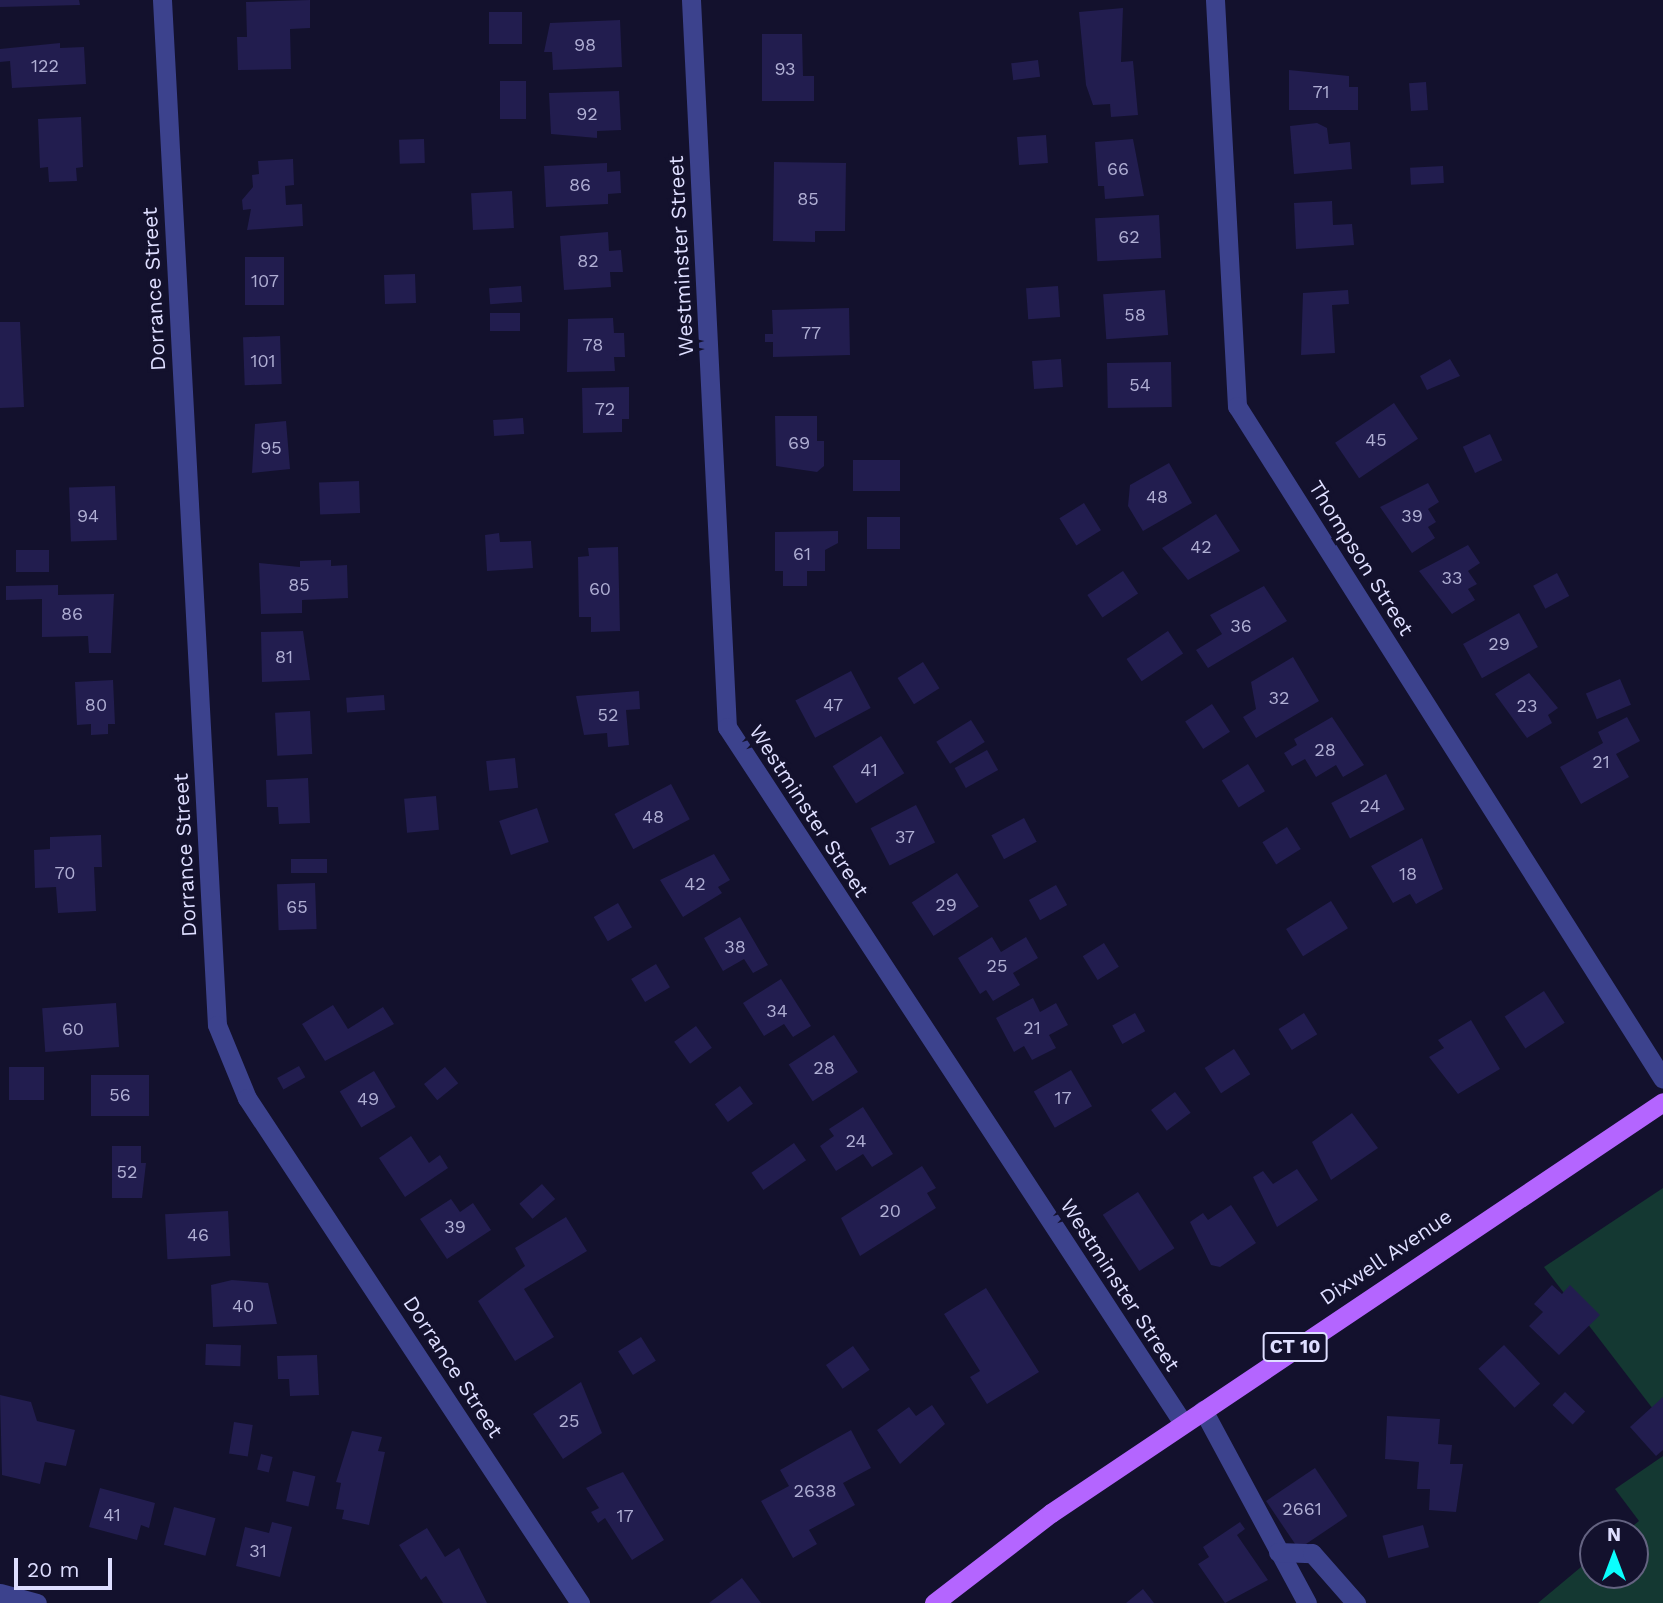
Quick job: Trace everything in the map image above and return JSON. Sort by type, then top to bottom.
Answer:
[{"type":"main road","name":"Dixwell Avenue","points":[[934,1603],[1183,1423],[1663,1102]]},
{"type":"street","name":"Dorrance Street","points":[[162,0],[217,1025],[247,1098],[580,1603]]},
{"type":"street","name":"Westminster Street","points":[[691,0],[727,727],[1183,1423]]},
{"type":"street","name":"Thompson Street","points":[[1215,0],[1237,406],[1663,1079]]},
{"type":"street","points":[[1203,1410],[1307,1603]]},
{"type":"street","points":[[1278,1552],[1312,1553],[1356,1603]]},
{"type":"street","points":[[0,1593],[37,1603]]},
{"type":"green space","points":[[1663,1188],[1663,1422],[1544,1267]]},
{"type":"green space","points":[[1663,1456],[1663,1603],[1538,1603],[1579,1569],[1579,1589],[1649,1589],[1649,1519],[1638,1519],[1615,1489]]},
{"type":"building","points":[[0,0],[79,0],[80,5],[0,7]]},
{"type":"building","points":[[310,0],[310,28],[290,29],[291,69],[238,70],[237,37],[247,37],[246,2]]},
{"type":"building","points":[[1123,8],[1121,62],[1133,61],[1138,115],[1111,117],[1110,104],[1093,105],[1086,85],[1079,12]]},
{"type":"building","points":[[489,12],[522,12],[522,44],[489,44]]},
{"type":"building","points":[[620,20],[622,67],[553,70],[552,52],[544,52],[550,23]]},
{"type":"building","points":[[762,34],[802,34],[803,76],[814,76],[814,101],[762,101]]},
{"type":"building","points":[[60,43],[60,48],[84,47],[86,84],[12,88],[10,61],[0,62],[0,49]]},
{"type":"building","points":[[1038,60],[1040,77],[1013,80],[1011,63]]},
{"type":"building","points":[[1289,70],[1349,76],[1349,87],[1358,87],[1358,110],[1289,110]]},
{"type":"building","points":[[500,81],[526,81],[526,119],[500,119]]},
{"type":"building","points":[[1426,82],[1428,110],[1411,111],[1409,83]]},
{"type":"building","points":[[619,91],[621,130],[597,131],[597,138],[551,134],[549,93]]},
{"type":"building","points":[[81,117],[83,167],[76,168],[77,181],[49,182],[48,167],[40,168],[38,119]]},
{"type":"building","points":[[1317,123],[1327,128],[1329,144],[1350,142],[1352,169],[1294,174],[1290,126]]},
{"type":"building","points":[[1046,135],[1048,163],[1019,165],[1017,137]]},
{"type":"building","points":[[424,139],[425,163],[400,164],[399,140]]},
{"type":"building","points":[[1133,139],[1144,196],[1105,199],[1104,186],[1098,186],[1095,142]]},
{"type":"building","points":[[293,159],[294,185],[285,186],[286,205],[302,204],[303,226],[247,230],[251,209],[243,210],[242,200],[253,187],[252,175],[259,174],[258,161]]},
{"type":"building","points":[[774,162],[846,163],[845,231],[815,231],[815,242],[773,241]]},
{"type":"building","points":[[607,163],[607,172],[620,171],[621,193],[608,194],[608,204],[546,207],[544,166]]},
{"type":"building","points":[[1443,166],[1444,183],[1411,185],[1410,168]]},
{"type":"building","points":[[512,191],[514,228],[473,230],[471,193]]},
{"type":"building","points":[[1332,201],[1333,225],[1352,224],[1354,245],[1296,249],[1294,203]]},
{"type":"building","points":[[1159,215],[1161,258],[1097,261],[1095,218]]},
{"type":"building","points":[[608,232],[609,251],[621,250],[623,272],[610,272],[611,287],[564,290],[560,236]]},
{"type":"building","points":[[245,257],[284,257],[284,305],[245,305]]},
{"type":"building","points":[[415,274],[416,303],[385,304],[384,275]]},
{"type":"building","points":[[521,286],[522,302],[490,304],[489,288]]},
{"type":"building","points":[[1058,286],[1060,317],[1028,319],[1026,288]]},
{"type":"building","points":[[1165,290],[1168,335],[1106,339],[1103,294]]},
{"type":"building","points":[[1348,290],[1349,304],[1332,305],[1335,353],[1301,355],[1303,293]]},
{"type":"building","points":[[849,308],[850,355],[773,357],[773,342],[765,342],[765,334],[773,334],[772,310]]},
{"type":"building","points":[[490,313],[520,313],[520,331],[490,331]]},
{"type":"building","points":[[613,318],[614,333],[624,333],[625,357],[614,357],[615,371],[567,372],[568,319]]},
{"type":"building","points":[[0,322],[20,322],[24,407],[0,408]]},
{"type":"building","points":[[280,336],[282,384],[245,385],[243,337]]},
{"type":"building","points":[[1061,359],[1063,387],[1034,389],[1032,361]]},
{"type":"building","points":[[1450,359],[1460,376],[1427,390],[1420,376]]},
{"type":"building","points":[[1171,362],[1172,407],[1108,408],[1107,363]]},
{"type":"building","points":[[629,387],[629,419],[622,419],[622,432],[583,433],[582,388]]},
{"type":"building","points":[[1394,403],[1418,439],[1359,478],[1335,443]]},
{"type":"building","points":[[775,416],[817,416],[817,441],[824,441],[824,466],[817,472],[776,466]]},
{"type":"building","points":[[523,418],[524,434],[494,436],[493,420]]},
{"type":"building","points":[[286,421],[290,469],[252,473],[255,424]]},
{"type":"building","points":[[1490,434],[1502,460],[1475,473],[1463,447]]},
{"type":"building","points":[[853,460],[900,460],[900,491],[853,491]]},
{"type":"building","points":[[1169,463],[1192,503],[1143,531],[1128,506],[1130,485]]},
{"type":"building","points":[[359,481],[360,513],[320,514],[319,482]]},
{"type":"building","points":[[1428,483],[1439,502],[1428,509],[1436,522],[1428,527],[1435,538],[1412,553],[1380,507]]},
{"type":"building","points":[[115,486],[117,540],[71,542],[69,488]]},
{"type":"building","points":[[1084,503],[1101,530],[1076,546],[1059,518]]},
{"type":"building","points":[[1216,514],[1240,551],[1188,580],[1162,548]]},
{"type":"building","points":[[867,517],[900,517],[900,549],[867,549]]},
{"type":"building","points":[[838,531],[838,543],[825,550],[825,571],[807,571],[807,586],[783,586],[783,571],[775,571],[775,532]]},
{"type":"building","points":[[499,533],[500,542],[531,541],[533,568],[487,571],[485,535]]},
{"type":"building","points":[[1468,545],[1480,563],[1468,571],[1477,584],[1468,589],[1475,600],[1452,614],[1419,571]]},
{"type":"building","points":[[618,547],[620,631],[591,632],[591,617],[579,617],[578,557],[589,556],[588,548]]},
{"type":"building","points":[[16,550],[49,550],[49,572],[16,572]]},
{"type":"building","points":[[331,560],[331,566],[347,565],[348,598],[302,600],[302,613],[261,614],[259,563],[300,567],[300,561]]},
{"type":"building","points":[[1123,571],[1138,593],[1102,617],[1087,595]]},
{"type":"building","points":[[1557,573],[1569,596],[1545,609],[1533,586]]},
{"type":"building","points":[[58,585],[58,595],[114,594],[111,653],[89,653],[88,636],[42,637],[42,599],[6,600],[6,586]]},
{"type":"building","points":[[1264,586],[1287,621],[1208,668],[1196,650],[1222,634],[1210,615]]},
{"type":"building","points":[[1519,613],[1538,647],[1482,678],[1463,644]]},
{"type":"building","points":[[303,631],[310,680],[262,682],[261,632]]},
{"type":"building","points":[[1168,631],[1183,653],[1142,681],[1127,659]]},
{"type":"building","points":[[1293,657],[1319,701],[1256,738],[1243,717],[1256,709],[1251,682]]},
{"type":"building","points":[[923,662],[939,688],[914,704],[898,678]]},
{"type":"building","points":[[851,671],[871,708],[815,738],[795,701]]},
{"type":"building","points":[[1529,673],[1558,708],[1548,715],[1552,723],[1527,738],[1495,694]]},
{"type":"building","points":[[1620,679],[1631,705],[1597,719],[1586,693]]},
{"type":"building","points":[[113,680],[115,724],[108,724],[108,734],[91,735],[91,724],[77,725],[75,682]]},
{"type":"building","points":[[639,691],[640,709],[626,710],[629,745],[608,747],[607,733],[584,735],[576,696]]},
{"type":"building","points":[[384,695],[385,710],[347,713],[346,698]]},
{"type":"building","points":[[1212,704],[1230,732],[1203,749],[1185,721]]},
{"type":"building","points":[[310,711],[312,754],[277,756],[275,713]]},
{"type":"building","points":[[1332,717],[1364,765],[1343,777],[1336,765],[1316,777],[1305,759],[1292,766],[1284,753],[1297,745],[1294,739]]},
{"type":"building","points":[[1627,717],[1640,741],[1616,754],[1629,777],[1581,804],[1560,767],[1603,743],[1598,732]]},
{"type":"building","points":[[971,720],[985,742],[950,764],[936,742]]},
{"type":"building","points":[[881,736],[904,773],[856,804],[833,766]]},
{"type":"building","points":[[987,750],[998,770],[966,788],[955,768]]},
{"type":"building","points":[[515,758],[518,788],[489,791],[486,761]]},
{"type":"building","points":[[1248,764],[1265,791],[1239,808],[1222,780]]},
{"type":"building","points":[[1386,774],[1405,809],[1350,838],[1331,803]]},
{"type":"building","points":[[308,778],[310,823],[279,824],[278,807],[267,807],[266,780]]},
{"type":"building","points":[[671,784],[690,819],[633,849],[614,814]]},
{"type":"building","points":[[436,796],[439,830],[407,833],[404,799]]},
{"type":"building","points":[[916,805],[935,842],[890,866],[871,828]]},
{"type":"building","points":[[537,808],[549,842],[511,855],[499,821]]},
{"type":"building","points":[[1024,818],[1037,842],[1004,859],[991,835]]},
{"type":"building","points":[[1287,827],[1301,849],[1276,864],[1262,842]]},
{"type":"building","points":[[101,835],[102,867],[94,867],[96,911],[58,913],[56,887],[35,888],[34,850],[50,849],[50,837]]},
{"type":"building","points":[[1422,838],[1443,889],[1416,904],[1410,894],[1393,903],[1371,866]]},
{"type":"building","points":[[714,854],[730,880],[718,887],[722,893],[683,917],[660,880]]},
{"type":"building","points":[[291,859],[327,859],[327,873],[291,873]]},
{"type":"building","points":[[957,873],[979,907],[933,936],[912,902]]},
{"type":"building","points":[[315,883],[317,929],[279,930],[277,884]]},
{"type":"building","points":[[1056,885],[1067,905],[1040,920],[1029,900]]},
{"type":"building","points":[[1331,901],[1348,928],[1303,956],[1286,929]]},
{"type":"building","points":[[618,903],[632,927],[608,941],[594,917]]},
{"type":"building","points":[[740,917],[768,965],[753,973],[744,959],[723,971],[704,938]]},
{"type":"building","points":[[992,937],[1001,952],[1026,937],[1038,958],[1013,973],[1020,985],[993,1001],[986,990],[980,994],[958,958]]},
{"type":"building","points":[[1104,943],[1119,967],[1098,980],[1083,956]]},
{"type":"building","points":[[656,964],[670,987],[645,1002],[631,979]]},
{"type":"building","points":[[781,979],[811,1026],[793,1037],[784,1024],[764,1036],[743,1003]]},
{"type":"building","points":[[1544,991],[1565,1023],[1525,1048],[1505,1017]]},
{"type":"building","points":[[1033,998],[1040,1012],[1056,1003],[1068,1025],[1049,1035],[1056,1048],[1032,1060],[1024,1046],[1014,1052],[996,1018]]},
{"type":"building","points":[[116,1003],[119,1047],[45,1052],[42,1008]]},
{"type":"building","points":[[333,1005],[348,1029],[383,1007],[394,1024],[325,1061],[302,1024]]},
{"type":"building","points":[[1135,1013],[1145,1031],[1122,1044],[1112,1026]]},
{"type":"building","points":[[1304,1013],[1317,1034],[1292,1050],[1279,1029]]},
{"type":"building","points":[[1471,1020],[1500,1069],[1458,1094],[1429,1057],[1444,1048],[1438,1040]]},
{"type":"building","points":[[696,1026],[712,1048],[690,1064],[674,1042]]},
{"type":"building","points":[[834,1035],[858,1072],[813,1101],[789,1064]]},
{"type":"building","points":[[1234,1049],[1250,1074],[1221,1093],[1205,1068]]},
{"type":"building","points":[[299,1066],[305,1077],[283,1089],[277,1078]]},
{"type":"building","points":[[9,1067],[44,1067],[44,1100],[9,1100]]},
{"type":"building","points":[[445,1067],[458,1083],[437,1100],[424,1084]]},
{"type":"building","points":[[1071,1070],[1092,1106],[1055,1128],[1034,1092]]},
{"type":"building","points":[[374,1071],[396,1107],[361,1128],[340,1092]]},
{"type":"building","points":[[91,1075],[149,1075],[149,1116],[91,1116]]},
{"type":"building","points":[[740,1086],[753,1104],[728,1122],[715,1104]]},
{"type":"building","points":[[1175,1092],[1191,1113],[1167,1131],[1151,1110]]},
{"type":"building","points":[[863,1107],[893,1154],[872,1167],[863,1154],[836,1171],[820,1146],[834,1136],[829,1129]]},
{"type":"building","points":[[1352,1113],[1378,1148],[1331,1180],[1312,1142]]},
{"type":"building","points":[[411,1136],[429,1163],[440,1155],[448,1168],[405,1197],[379,1158]]},
{"type":"building","points":[[794,1143],[806,1160],[763,1190],[751,1173]]},
{"type":"building","points":[[112,1146],[141,1146],[141,1163],[146,1163],[142,1198],[112,1198]]},
{"type":"building","points":[[922,1166],[936,1188],[927,1193],[936,1208],[860,1256],[841,1218]]},
{"type":"building","points":[[1297,1169],[1318,1200],[1277,1227],[1253,1177],[1263,1171],[1273,1184]]},
{"type":"building","points":[[542,1184],[555,1199],[532,1219],[519,1204]]},
{"type":"building","points":[[1138,1192],[1174,1248],[1139,1271],[1103,1215]]},
{"type":"building","points":[[451,1199],[460,1212],[473,1203],[491,1230],[447,1259],[420,1219]]},
{"type":"building","points":[[1231,1205],[1256,1243],[1220,1267],[1211,1265],[1190,1222],[1203,1213],[1208,1220]]},
{"type":"building","points":[[228,1211],[230,1256],[167,1259],[165,1214]]},
{"type":"building","points":[[566,1217],[587,1251],[524,1289],[554,1337],[515,1361],[478,1301],[525,1266],[515,1248]]},
{"type":"building","points":[[232,1280],[268,1283],[277,1324],[213,1327],[211,1285]]},
{"type":"building","points":[[1552,1285],[1562,1294],[1570,1285],[1600,1315],[1559,1355],[1529,1326],[1543,1312],[1534,1304]]},
{"type":"building","points":[[986,1288],[1039,1372],[987,1404],[970,1377],[980,1371],[944,1314]]},
{"type":"building","points":[[641,1337],[656,1361],[633,1375],[618,1351]]},
{"type":"building","points":[[206,1344],[241,1345],[240,1366],[205,1365]]},
{"type":"building","points":[[1504,1345],[1540,1384],[1515,1408],[1478,1369]]},
{"type":"building","points":[[853,1346],[870,1370],[843,1389],[826,1365]]},
{"type":"building","points":[[317,1355],[319,1395],[290,1396],[289,1379],[278,1379],[277,1356]]},
{"type":"building","points":[[581,1382],[602,1433],[563,1459],[533,1414]]},
{"type":"building","points":[[1565,1392],[1585,1411],[1573,1424],[1552,1405]]},
{"type":"building","points":[[0,1395],[31,1402],[37,1421],[75,1430],[66,1466],[45,1462],[40,1484],[2,1475]]},
{"type":"building","points":[[1663,1397],[1663,1450],[1656,1456],[1630,1427]]},
{"type":"building","points":[[932,1405],[945,1424],[900,1464],[877,1430],[909,1407],[916,1416]]},
{"type":"building","points":[[1387,1416],[1440,1419],[1438,1444],[1452,1445],[1450,1464],[1463,1464],[1456,1512],[1429,1510],[1430,1489],[1417,1489],[1419,1462],[1385,1459]]},
{"type":"building","points":[[234,1422],[253,1425],[248,1457],[229,1454]]},
{"type":"building","points":[[851,1430],[871,1468],[843,1483],[855,1505],[809,1530],[817,1544],[793,1558],[761,1501],[789,1486],[780,1470]]},
{"type":"building","points":[[352,1431],[382,1437],[378,1451],[385,1452],[369,1525],[342,1519],[344,1510],[336,1509],[341,1483],[336,1482]]},
{"type":"building","points":[[261,1454],[273,1457],[269,1472],[257,1470]]},
{"type":"building","points":[[1315,1468],[1347,1516],[1299,1549],[1266,1501]]},
{"type":"building","points":[[293,1471],[315,1476],[308,1506],[286,1501]]},
{"type":"building","points":[[623,1472],[664,1540],[632,1560],[605,1518],[598,1523],[591,1512],[599,1508],[586,1488]]},
{"type":"building","points":[[100,1488],[155,1503],[149,1528],[141,1525],[137,1540],[89,1527]]},
{"type":"building","points":[[174,1507],[216,1518],[205,1556],[164,1545]]},
{"type":"building","points":[[272,1522],[292,1527],[280,1577],[236,1566],[245,1527],[269,1533]]},
{"type":"building","points":[[1240,1522],[1245,1529],[1237,1535],[1268,1580],[1225,1603],[1198,1564],[1209,1557],[1203,1547]]},
{"type":"building","points":[[1423,1525],[1429,1547],[1388,1558],[1382,1536]]},
{"type":"building","points":[[427,1528],[445,1557],[459,1548],[487,1603],[443,1603],[426,1576],[421,1580],[399,1545]]},
{"type":"building","points":[[742,1578],[761,1603],[709,1603]]},
{"type":"building","points":[[1143,1589],[1154,1603],[1126,1603]]}]
